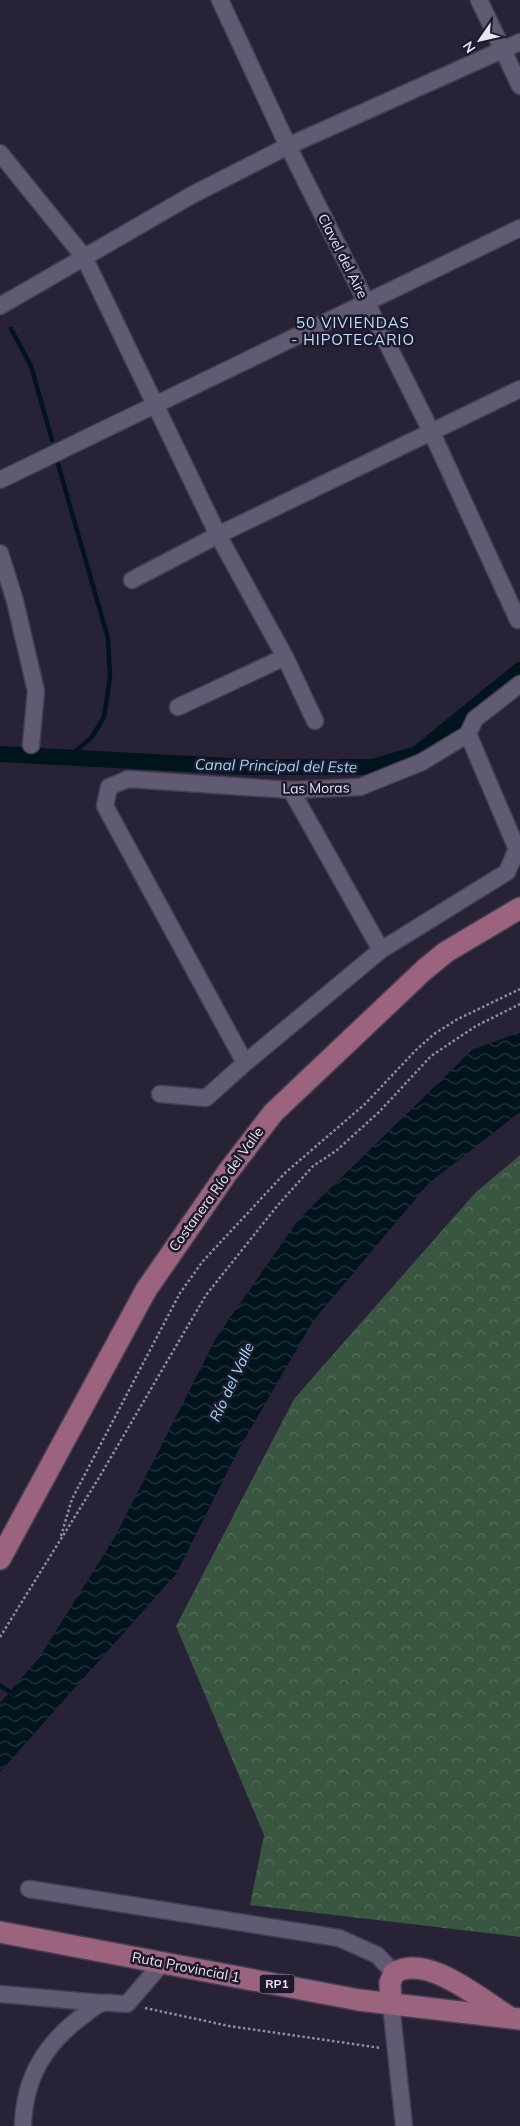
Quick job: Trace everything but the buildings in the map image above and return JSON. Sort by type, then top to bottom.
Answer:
[{"type":"main road","name":"Costanera Río del Valle","points":[[0,1577],[4,1555],[146,1290],[251,1140],[273,1112],[424,970],[446,952],[520,908]]},
{"type":"main road","name":"Ruta Provincial 1","points":[[0,1932],[391,2004],[516,2019]]},
{"type":"main road","points":[[391,2004],[390,1983],[394,1973],[408,1968],[423,1968],[438,1973],[516,2019]]},
{"type":"street","name":"Clavel del Aire","points":[[220,0],[288,146],[432,433],[518,620]]},
{"type":"street","points":[[480,0],[520,86]]},
{"type":"street","points":[[0,306],[192,195],[288,146],[520,42]]},
{"type":"street","points":[[0,153],[84,257],[218,535],[285,657],[315,721]]},
{"type":"street","points":[[0,480],[367,304],[520,228]]},
{"type":"street","points":[[132,580],[218,535],[520,389]]},
{"type":"street","points":[[0,553],[15,601],[36,691],[31,745]]},
{"type":"street","points":[[178,707],[285,657]]},
{"type":"street","name":"Las Moras","points":[[245,1063],[105,806],[109,788],[128,779],[291,790],[360,787],[422,762],[468,734],[475,719],[520,684]]},
{"type":"street","points":[[160,1094],[206,1098],[245,1063],[381,950],[508,872],[517,849],[468,734]]},
{"type":"street","points":[[291,790],[381,950]]},
{"type":"street","points":[[29,1889],[339,1938],[377,1955],[394,1973]]},
{"type":"street","points":[[0,1994],[127,2004],[163,1962]]},
{"type":"street","points":[[23,2126],[24,2104],[40,2059],[63,2030],[102,2003]]},
{"type":"street","points":[[391,2004],[404,2126]]},
{"type":"path","points":[[60,1540],[72,1499],[180,1293],[203,1261],[285,1173],[364,1104],[434,1034],[456,1020],[520,989]]},
{"type":"path","points":[[0,1637],[97,1481],[206,1295],[278,1205],[313,1166],[336,1151],[379,1112],[430,1056],[476,1026],[520,1004]]},
{"type":"path","points":[[127,2004],[229,2026],[397,2050]]},
{"type":"green space","points":[[520,1155],[520,1937],[250,1905],[264,1835],[176,1626],[294,1399],[475,1193]]},
{"type":"water","name":"Río del Valle","points":[[520,1032],[520,1112],[429,1183],[313,1321],[239,1449],[176,1574],[0,1772],[0,1703],[39,1658],[115,1537],[216,1338],[299,1219],[472,1050]]},
{"type":"waterway","points":[[11,329],[31,366],[52,440]]},
{"type":"waterway","points":[[58,464],[108,638],[110,677],[104,717],[92,737],[69,757]]},
{"type":"waterway","name":"Canal Principal del Este","points":[[0,754],[250,767],[373,767],[417,754],[520,670]]},
{"type":"waterway","points":[[0,1686],[14,1694]]},
{"type":"district","name":"50 VIVIENDAS - HIPOTECARIO","points":[[353,332]]}]
